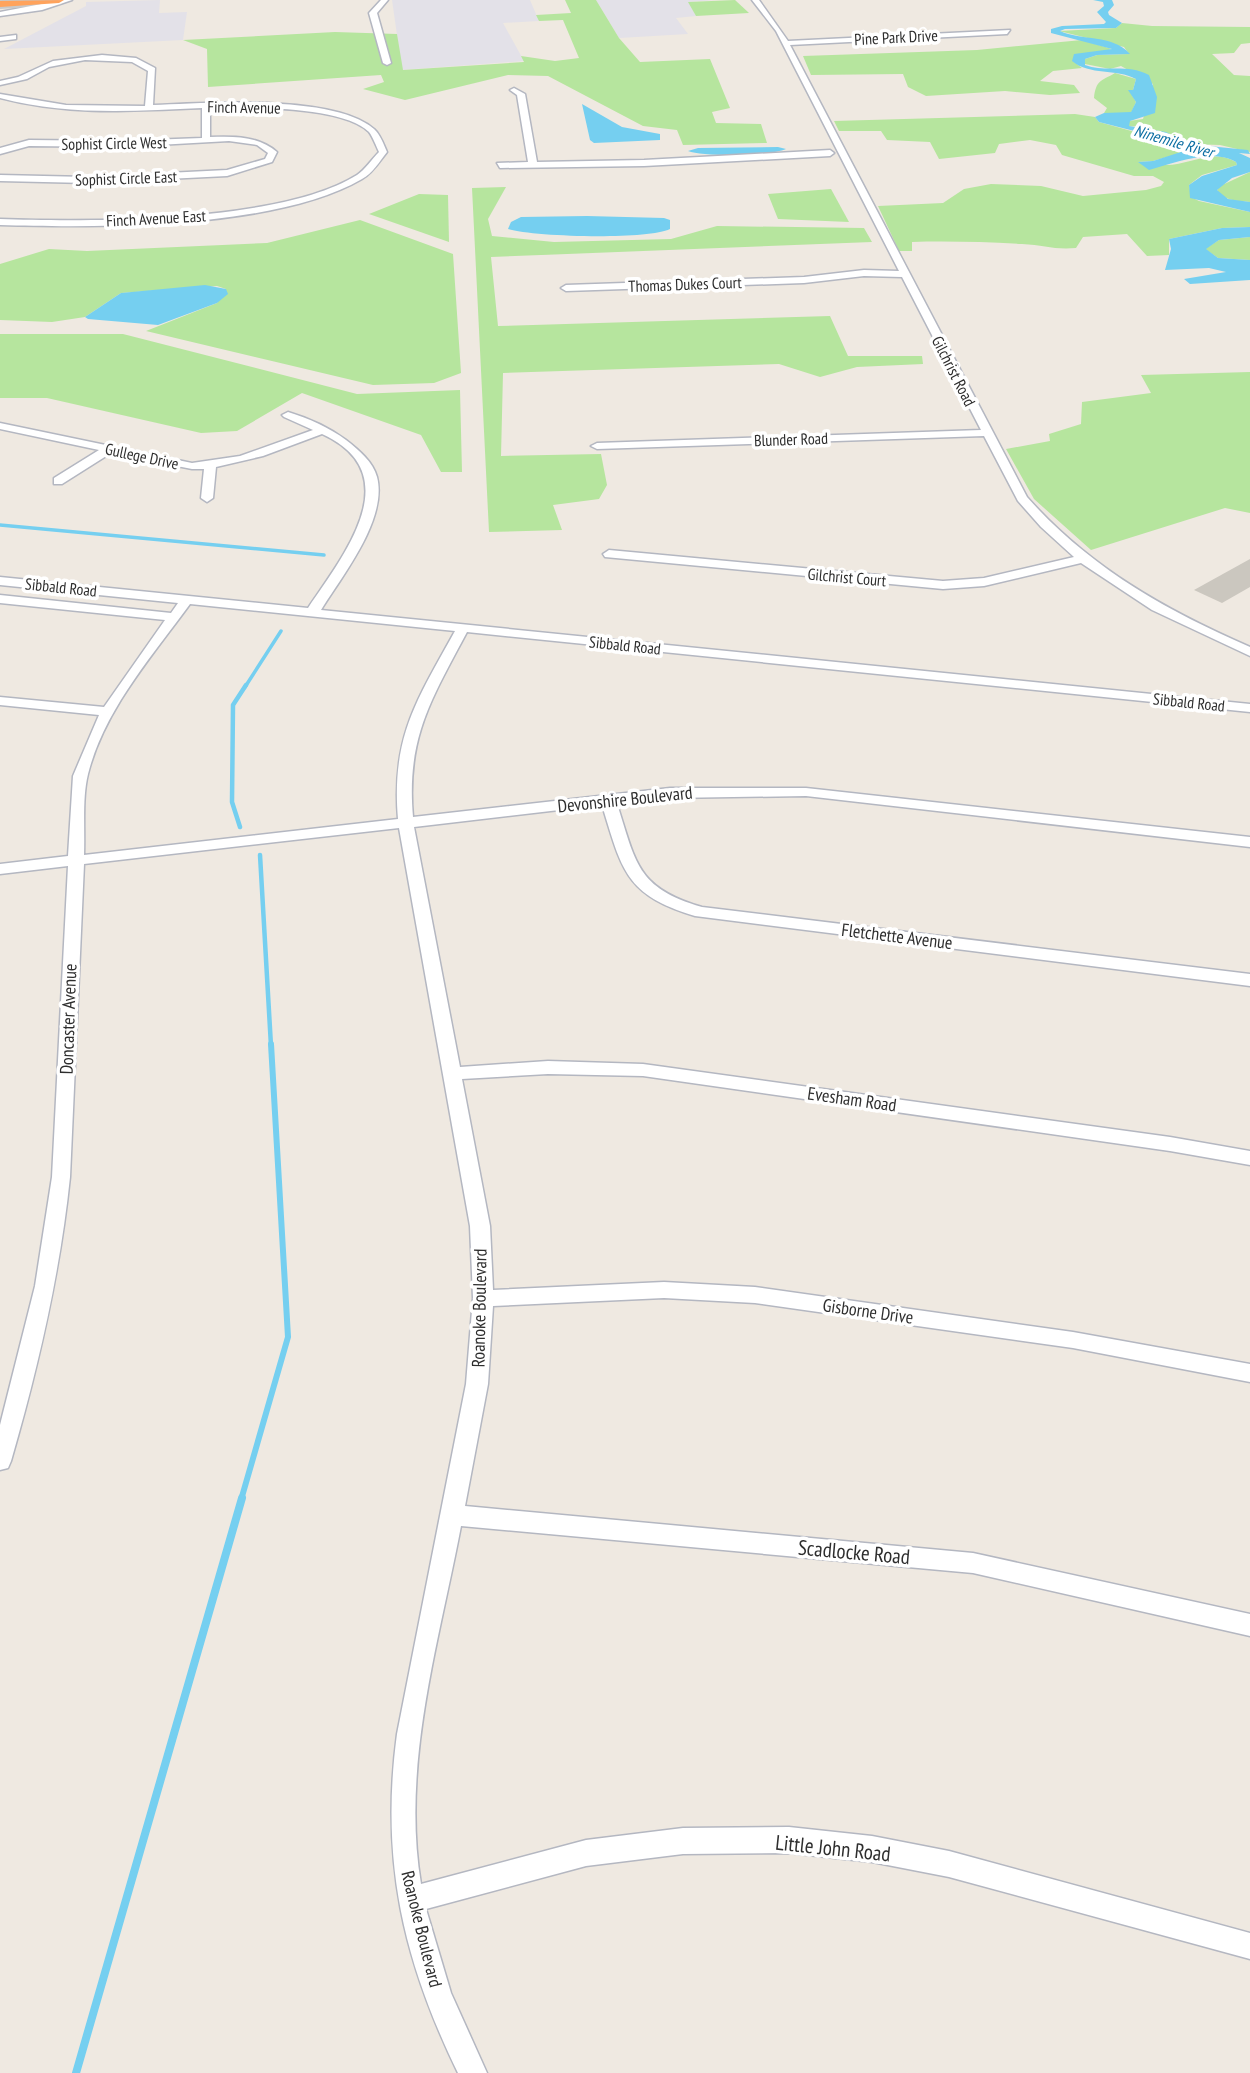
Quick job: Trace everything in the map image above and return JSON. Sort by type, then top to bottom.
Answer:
[{"type":"highway","points":[[0,4],[59,0]]},
{"type":"street","points":[[0,14],[52,6],[69,0]]},
{"type":"street","points":[[385,0],[373,13],[387,64]]},
{"type":"street","name":"Gilchrist Road","points":[[755,0],[771,19],[785,43],[836,153],[904,274],[985,433],[1022,498],[1052,532],[1083,559],[1148,602],[1250,652]]},
{"type":"street","name":"Pine Park Drive","points":[[785,43],[1007,32]]},
{"type":"street","points":[[0,38],[13,37]]},
{"type":"street","points":[[0,83],[26,77],[47,65],[84,59],[133,60],[148,64],[152,70],[149,109]]},
{"type":"street","points":[[514,90],[521,94],[533,165]]},
{"type":"street","name":"Finch Avenue","points":[[0,96],[79,108],[270,105],[335,115],[370,130],[380,140],[383,152],[377,164],[360,177],[310,198]]},
{"type":"street","points":[[0,105],[14,100]]},
{"type":"street","points":[[205,106],[206,140]]},
{"type":"street","points":[[335,115],[349,110]]},
{"type":"street","name":"Sophist Circle West","points":[[0,150],[22,144],[250,141],[271,149],[272,156],[252,169]]},
{"type":"street","points":[[500,165],[836,153]]},
{"type":"street","name":"Sophist Circle East","points":[[0,178],[120,179],[227,173],[252,169]]},
{"type":"street","name":"Finch Avenue East","points":[[0,222],[63,223],[220,215],[310,198]]},
{"type":"street","name":"Thomas Dukes Court","points":[[566,288],[804,280],[821,282],[904,274]]},
{"type":"street","points":[[288,415],[343,442],[366,465],[375,497],[365,530],[312,613]]},
{"type":"street","name":"Gullege Drive","points":[[0,426],[176,464],[210,466],[251,458],[323,430]]},
{"type":"street","name":"Blunder Road","points":[[597,446],[985,433]]},
{"type":"street","points":[[58,481],[109,449]]},
{"type":"street","points":[[208,498],[210,466]]},
{"type":"street","name":"Gilchrist Court","points":[[610,554],[943,585],[984,582],[1083,559]]},
{"type":"street","name":"Sibbald Road","points":[[0,581],[1250,708]]},
{"type":"street","points":[[0,599],[175,617]]},
{"type":"street","name":"Doncaster Avenue","points":[[0,1461],[23,1387],[42,1311],[55,1236],[61,1177],[80,776],[94,737],[108,712],[187,600]]},
{"type":"street","name":"Roanoke Boulevard","points":[[463,628],[415,724],[405,754],[403,788],[406,823],[480,1226],[483,1298],[477,1384],[413,1707],[403,1775],[404,1849],[411,1900],[430,1974],[455,2038],[473,2073]]},
{"type":"street","points":[[0,701],[108,712]]},
{"type":"street","name":"Devonshire Boulevard","points":[[0,869],[670,793],[737,790],[806,792],[1250,842]]},
{"type":"street","name":"Fletchette Avenue","points":[[608,800],[632,871],[641,885],[676,906],[701,912],[1250,980]]},
{"type":"street","name":"Evesham Road","points":[[453,1074],[553,1066],[643,1070],[1170,1144],[1250,1158]]},
{"type":"street","name":"Gisborne Drive","points":[[483,1298],[664,1290],[755,1295],[1073,1340],[1250,1373]]},
{"type":"street","name":"Scadlocke Road","points":[[452,1515],[973,1563],[1250,1625]]},
{"type":"street","name":"Little John Road","points":[[411,1900],[586,1853],[683,1842],[789,1840],[872,1849],[948,1864],[1250,1946]]},
{"type":"shaded area","points":[[160,0],[159,13],[187,12],[183,40],[4,49],[86,6],[86,2]]},
{"type":"shaded area","points":[[392,0],[530,0],[539,21],[503,23],[524,61],[402,70]]},
{"type":"shaded area","points":[[596,0],[714,0],[689,2],[696,16],[676,18],[688,34],[619,38]]},
{"type":"green space","points":[[565,0],[596,0],[619,38],[640,62],[710,59],[730,108],[712,112],[716,123],[761,124],[767,143],[683,145],[677,130],[643,126],[548,76],[508,75],[405,100],[363,89],[384,82],[381,75],[208,87],[207,49],[183,40],[335,32],[397,34],[403,70],[524,62],[521,56],[555,61],[579,58],[563,20],[539,21],[536,15],[571,13]]},
{"type":"green space","points":[[735,0],[749,13],[696,16],[688,2]]},
{"type":"green space","points":[[1122,23],[1250,27],[1250,43],[1241,44],[1234,53],[1212,54],[1234,75],[1250,76],[1250,152],[1220,145],[1189,144],[1181,138],[1146,127],[1128,126],[1129,121],[1143,119],[1153,84],[1121,66],[1110,69],[1085,64],[1085,59],[1097,55],[1129,54],[1124,47],[1059,31],[1116,28]]},
{"type":"green space","points":[[1082,40],[1112,49],[1073,61],[1082,68],[1053,71],[1040,81],[1074,85],[1080,93],[1050,95],[1005,91],[926,96],[908,87],[903,74],[811,75],[803,56],[977,50]]},
{"type":"green space","points":[[1115,73],[1136,79],[1133,90],[1129,90],[1136,102],[1131,113],[1104,113],[1107,108],[1094,98],[1098,84]]},
{"type":"green space","points":[[1075,114],[1095,117],[1099,122],[1146,135],[1188,151],[1153,161],[1138,162],[1166,165],[1219,157],[1236,162],[1237,165],[1202,175],[1189,185],[1191,197],[1250,212],[1250,227],[1222,228],[1169,239],[1169,255],[1147,256],[1127,234],[1083,237],[1076,248],[912,242],[912,251],[899,251],[878,206],[943,203],[964,189],[991,184],[1041,186],[1083,196],[1146,190],[1161,186],[1164,182],[1153,176],[1134,176],[1062,155],[1056,145],[1030,140],[999,144],[995,153],[939,159],[930,142],[887,140],[881,131],[839,131],[834,121]]},
{"type":"green space","points":[[1250,172],[1250,202],[1227,198],[1217,190],[1220,186]]},
{"type":"green space","points":[[506,187],[488,219],[492,236],[554,242],[671,239],[717,226],[864,228],[872,242],[491,257],[498,326],[830,316],[848,356],[922,356],[923,364],[857,367],[820,377],[779,364],[503,373],[501,456],[601,454],[607,485],[599,499],[553,505],[562,530],[489,532],[472,188]]},
{"type":"green space","points":[[831,189],[849,222],[778,219],[768,194]]},
{"type":"green space","points":[[419,194],[448,195],[449,242],[369,214]]},
{"type":"green space","points":[[360,220],[453,254],[461,373],[434,383],[373,385],[146,331],[217,303],[226,289],[217,286],[121,293],[85,317],[52,322],[0,320],[0,264],[49,249],[87,251],[267,243]]},
{"type":"green space","points":[[1250,237],[1250,260],[1218,258],[1205,249],[1219,240]]},
{"type":"green space","points":[[0,334],[123,334],[357,394],[460,390],[462,472],[441,472],[421,435],[302,393],[237,431],[201,433],[47,398],[0,398]]},
{"type":"green space","points":[[1250,372],[1250,513],[1225,508],[1091,550],[1034,499],[1006,449],[1050,441],[1049,434],[1081,424],[1082,402],[1151,393],[1141,375]]},
{"type":"water","name":"Ninemile River","points":[[1093,0],[1112,0],[1114,5],[1108,12],[1109,15],[1122,23],[1116,28],[1060,31],[1115,43],[1130,54],[1097,55],[1085,59],[1085,65],[1141,71],[1149,75],[1157,97],[1155,113],[1130,121],[1129,126],[1166,132],[1189,144],[1248,150],[1250,154],[1239,153],[1250,158],[1250,172],[1232,178],[1217,190],[1228,199],[1250,202],[1250,212],[1190,198],[1189,185],[1202,176],[1237,165],[1236,162],[1216,156],[1205,157],[1149,170],[1138,162],[1153,161],[1187,150],[1146,134],[1099,122],[1095,117],[1104,113],[1131,112],[1136,102],[1128,90],[1133,90],[1136,79],[1079,66],[1072,61],[1074,54],[1112,49],[1051,33],[1051,29],[1062,26],[1104,24],[1106,22],[1097,12],[1104,6],[1103,2]]},
{"type":"water","points":[[582,104],[622,127],[660,134],[660,140],[594,143],[590,140]]},
{"type":"water","points":[[698,148],[786,149],[737,155],[688,151]]},
{"type":"water","points":[[521,217],[664,218],[670,220],[670,229],[639,235],[590,236],[541,234],[508,229],[511,222]]},
{"type":"water","points":[[1250,227],[1250,237],[1219,240],[1206,249],[1218,258],[1250,260],[1250,280],[1190,284],[1184,279],[1226,272],[1209,268],[1165,270],[1171,249],[1169,239],[1222,228]]},
{"type":"water","points":[[205,285],[226,289],[228,294],[217,303],[158,325],[85,317],[121,293]]},
{"type":"building","points":[[1250,559],[1250,587],[1222,603],[1194,590]]},
{"type":"waterway","points":[[0,525],[324,555]]},
{"type":"waterway","points":[[245,687],[281,631]]},
{"type":"waterway","points":[[240,827],[232,802],[233,705],[246,685]]},
{"type":"waterway","points":[[260,855],[271,1046]]},
{"type":"waterway","points":[[241,1500],[288,1337],[271,1044]]},
{"type":"waterway","points":[[76,2073],[242,1498]]}]
